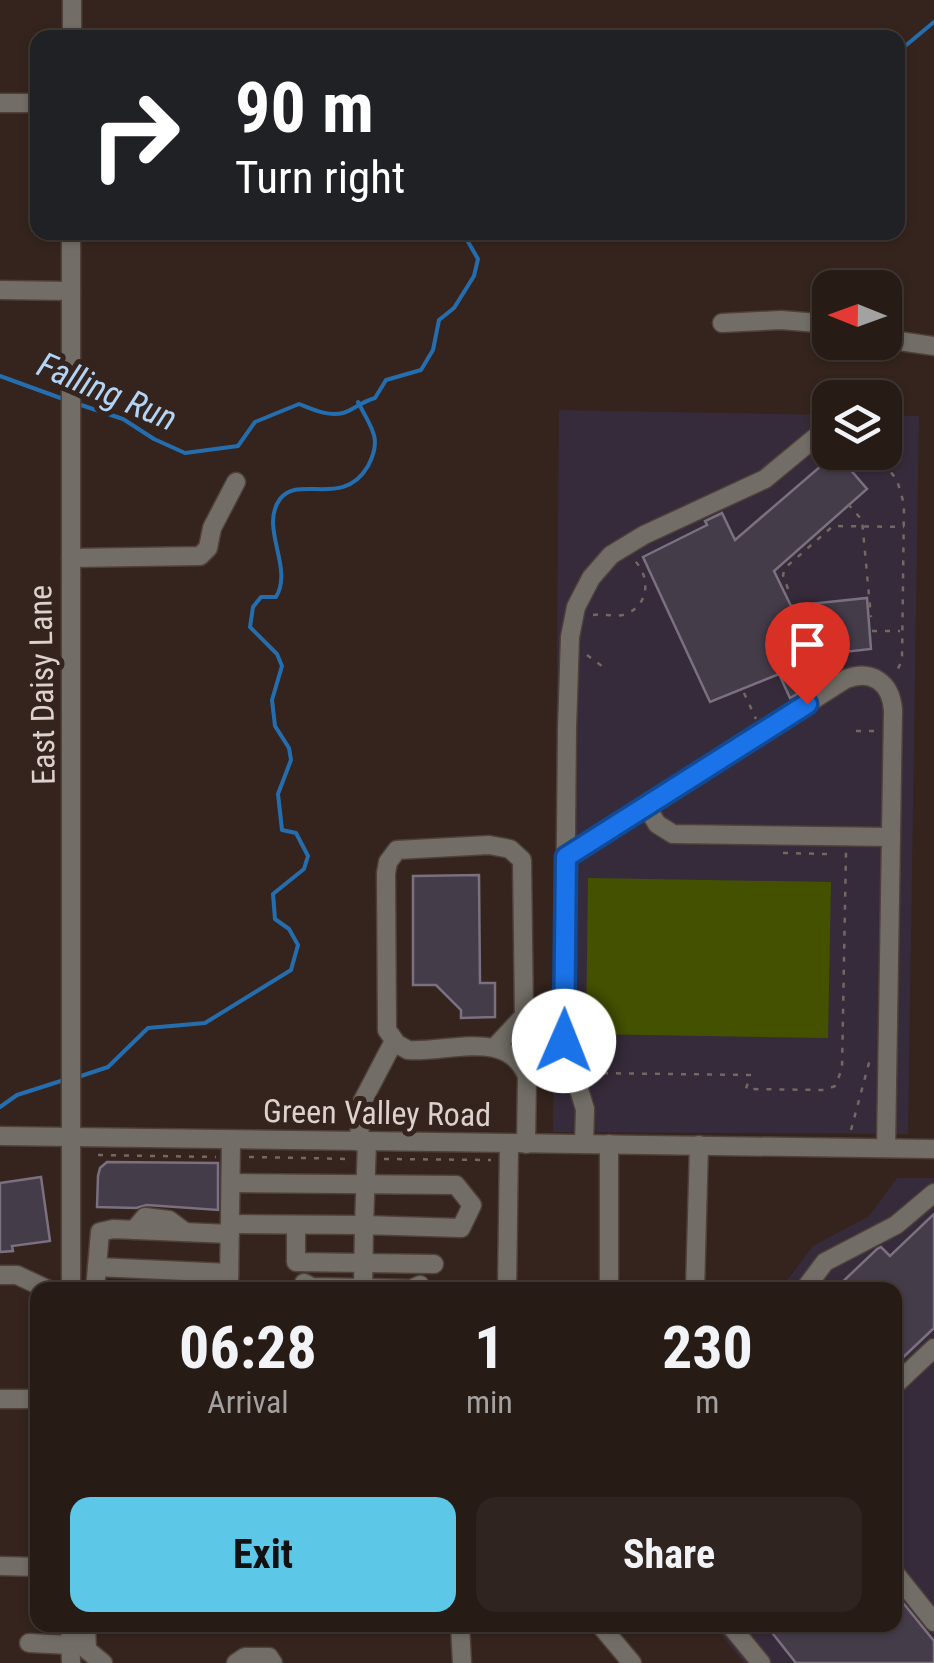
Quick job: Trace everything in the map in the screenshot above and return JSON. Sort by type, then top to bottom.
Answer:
[{"type":"street","points":[[72,0],[72,30]]},
{"type":"street","points":[[0,103],[30,103]]},
{"type":"street","name":"East Daisy Lane","points":[[71,240],[71,1282]]},
{"type":"street","points":[[0,290],[71,290]]},
{"type":"street","points":[[722,323],[812,323]]},
{"type":"street","points":[[902,341],[934,346]]},
{"type":"street","points":[[584,1144],[582,1096],[564,1041],[570,637],[576,607],[590,578],[611,555],[644,535],[765,479],[812,439]]},
{"type":"street","points":[[71,558],[200,556],[208,548],[212,528],[236,482]]},
{"type":"street","points":[[566,857],[846,680],[865,675],[884,684],[892,699],[886,1148]]},
{"type":"street","points":[[647,807],[657,824],[673,834],[891,838]]},
{"type":"street","points":[[496,1046],[524,1016],[522,860],[514,851],[489,845],[401,848],[388,862],[386,1030],[394,1041],[413,1050],[496,1046],[520,1064],[527,1076],[517,1144],[508,1282]]},
{"type":"street","points":[[363,1282],[366,1182],[362,1104],[394,1041]]},
{"type":"street","name":"Green Valley Road","points":[[0,1136],[231,1149],[610,1144],[934,1149]]},
{"type":"street","points":[[609,1282],[610,1144]]},
{"type":"street","points":[[695,1282],[699,1146]]},
{"type":"street","points":[[97,1267],[229,1282],[231,1149]]},
{"type":"street","points":[[96,1282],[100,1232],[186,1232],[296,1225],[461,1228],[472,1206],[456,1185],[230,1183]]},
{"type":"street","points":[[810,1282],[824,1262],[896,1224],[934,1193]]},
{"type":"street","points":[[296,1225],[299,1274],[306,1282]]},
{"type":"street","points":[[418,1282],[427,1275],[436,1228]]},
{"type":"street","points":[[299,1274],[363,1264],[427,1275]]},
{"type":"street","points":[[0,1275],[17,1275],[31,1282]]},
{"type":"street","points":[[902,1378],[934,1348]]},
{"type":"street","points":[[0,1399],[30,1399]]},
{"type":"street","points":[[0,1566],[30,1567]]},
{"type":"street","points":[[902,1583],[934,1622]]},
{"type":"street","points":[[86,1632],[86,1650],[102,1663]]},
{"type":"street","points":[[460,1632],[462,1663]]},
{"type":"street","points":[[606,1632],[632,1663]]},
{"type":"street","points":[[736,1632],[761,1663]]},
{"type":"street","points":[[29,1644],[70,1654]]},
{"type":"street","points":[[236,1663],[245,1657],[269,1657],[273,1663]]},
{"type":"path","points":[[888,470],[900,487],[904,527],[902,663],[891,678]]},
{"type":"path","points":[[848,504],[862,520],[871,617]]},
{"type":"path","points":[[788,589],[783,578],[785,568],[831,528],[904,527]]},
{"type":"path","points":[[586,618],[625,614],[640,604],[646,577],[629,556]]},
{"type":"path","points":[[872,631],[902,632]]},
{"type":"path","points":[[578,648],[606,669]]},
{"type":"path","points":[[744,693],[758,722]]},
{"type":"path","points":[[856,731],[877,731],[877,742]]},
{"type":"path","points":[[772,852],[826,854],[832,847]]},
{"type":"path","points":[[593,1086],[586,1073],[750,1075],[746,1090],[824,1090],[837,1084],[842,1073],[843,1031],[846,849],[841,847]]},
{"type":"path","points":[[851,1130],[872,1052]]},
{"type":"path","points":[[98,1155],[364,1148],[494,1160]]},
{"type":"shaded area","points":[[559,410],[812,415],[812,470],[902,470],[902,416],[919,416],[908,1134],[553,1132]]},
{"type":"shaded area","points":[[897,1178],[934,1178],[934,1663],[744,1663],[719,1632],[902,1632],[902,1282],[786,1282],[813,1246],[869,1216]]},
{"type":"green space","points":[[588,878],[831,882],[828,1038],[586,1034]]},
{"type":"building","points":[[816,470],[851,470],[867,489],[774,571],[791,606],[867,598],[871,649],[790,658],[806,689],[790,698],[779,674],[710,702],[643,557],[707,525],[705,521],[722,513],[735,540]]},
{"type":"building","points":[[479,875],[480,983],[495,983],[495,1017],[461,1018],[461,1010],[436,985],[413,985],[413,876]]},
{"type":"building","points":[[107,1162],[218,1163],[218,1210],[147,1205],[97,1207],[98,1176]]},
{"type":"building","points":[[41,1177],[50,1241],[12,1246],[13,1251],[0,1252],[0,1183]]},
{"type":"building","points":[[934,1214],[934,1328],[902,1358],[902,1282],[842,1282],[877,1249],[881,1247],[890,1256]]},
{"type":"building","points":[[902,1602],[934,1641],[934,1663],[796,1663],[772,1632],[902,1632]]},
{"type":"waterway","name":"Falling Run","points":[[905,46],[934,22]]},
{"type":"waterway","name":"Falling Run","points":[[75,403],[123,419],[185,453],[238,446],[255,422],[299,404],[326,413],[347,412],[375,398],[386,380],[421,370],[433,350],[439,320],[454,308],[474,276],[478,259],[467,240]]},
{"type":"waterway","name":"Falling Run","points":[[0,376],[66,400]]},
{"type":"waterway","points":[[78,1077],[108,1067],[148,1028],[205,1023],[291,970],[298,945],[289,929],[275,919],[273,894],[304,869],[308,856],[296,833],[282,830],[278,794],[291,760],[289,748],[275,726],[272,700],[282,666],[277,654],[250,627],[253,607],[261,597],[276,597],[280,585],[273,522],[280,499],[298,489],[346,486],[368,466],[375,440],[358,402]]},
{"type":"waterway","points":[[0,1107],[17,1095],[64,1080]]},
{"type":"route","points":[[564,1041],[566,857],[807,704]]}]
